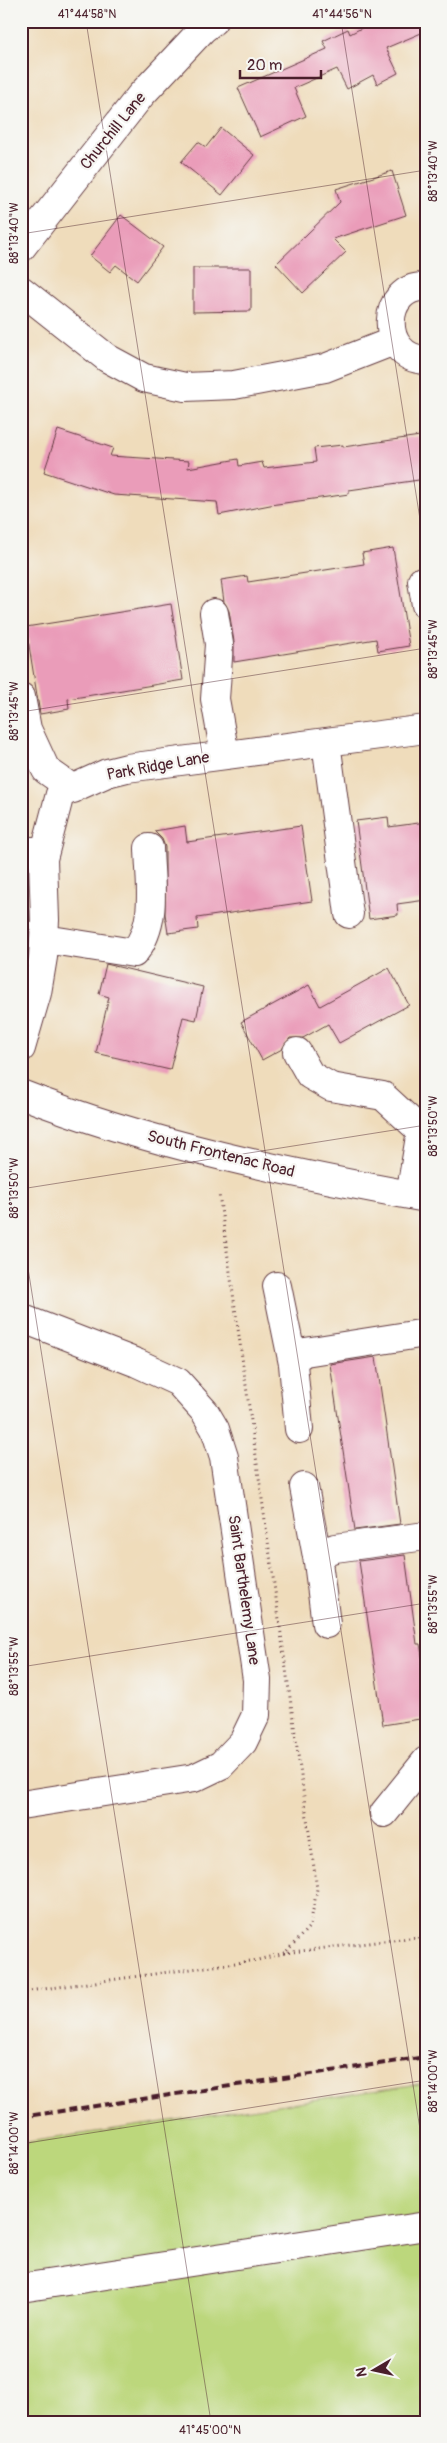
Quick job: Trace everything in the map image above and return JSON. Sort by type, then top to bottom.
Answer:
[{"type":"street","name":"Churchill Lane","points":[[21,248],[141,95],[203,29],[213,21]]},
{"type":"street","points":[[426,287],[410,291],[398,301],[392,312],[390,326],[394,341],[403,352],[418,360],[426,360]]},
{"type":"street","points":[[21,290],[107,358],[144,378],[185,387],[234,385],[325,368],[394,341]]},
{"type":"street","points":[[214,613],[219,644],[215,699],[225,755]]},
{"type":"street","points":[[21,697],[27,729],[46,770],[73,788]]},
{"type":"street","name":"Park Ridge Lane","points":[[21,1048],[37,993],[45,939],[43,858],[33,851],[60,794],[107,773],[127,768],[426,729]]},
{"type":"street","points":[[326,742],[349,914]]},
{"type":"street","points":[[45,939],[134,953],[144,940],[151,916],[148,848]]},
{"type":"street","points":[[297,1052],[310,1075],[331,1087],[383,1096],[423,1131],[418,1197]]},
{"type":"street","name":"South Frontenac Road","points":[[21,1094],[139,1134],[217,1156],[418,1197]]},
{"type":"street","points":[[277,1286],[293,1364],[299,1428]]},
{"type":"street","name":"Saint Barthelemy Lane","points":[[21,1318],[137,1363],[178,1382],[205,1412],[215,1429],[224,1457],[257,1680],[256,1715],[243,1742],[221,1765],[194,1778],[21,1805]]},
{"type":"street","points":[[293,1364],[297,1357],[305,1352],[426,1332]]},
{"type":"street","points":[[304,1487],[318,1562],[326,1624]]},
{"type":"street","points":[[318,1562],[326,1551],[335,1548],[426,1536]]},
{"type":"street","points":[[384,1813],[426,1761]]},
{"type":"street","points":[[21,2288],[426,2226]]},
{"type":"path","points":[[284,1953],[426,1936]]},
{"type":"green space","points":[[426,2083],[426,2422],[21,2422],[21,2143]]},
{"type":"building","points":[[375,21],[426,21],[426,31],[386,48],[398,73],[377,84],[373,75],[347,89],[337,69],[294,88],[306,116],[260,137],[238,88],[327,49],[323,41],[348,29],[350,34]]},
{"type":"building","points":[[221,128],[254,155],[222,195],[181,162],[198,142],[206,147]]},
{"type":"building","points":[[392,171],[406,215],[333,239],[346,252],[303,293],[276,264],[340,202],[336,189]]},
{"type":"building","points":[[121,215],[163,247],[137,281],[116,265],[110,272],[90,256]]},
{"type":"building","points":[[193,268],[251,268],[251,311],[193,312]]},
{"type":"building","points":[[58,430],[113,448],[110,456],[189,461],[188,468],[238,459],[239,466],[262,462],[264,468],[316,462],[314,448],[343,445],[343,447],[420,436],[426,479],[349,490],[349,494],[270,505],[219,515],[217,502],[114,495],[44,472]]},
{"type":"building","points":[[393,548],[409,646],[378,651],[376,639],[234,662],[234,642],[229,611],[224,602],[221,580],[247,576],[248,582],[364,564],[362,553]]},
{"type":"building","points":[[171,604],[183,680],[68,699],[69,709],[40,714],[26,627]]},
{"type":"building","points":[[388,817],[389,827],[426,822],[426,900],[397,904],[398,915],[369,919],[356,821]]},
{"type":"building","points":[[185,826],[187,842],[301,826],[312,901],[197,918],[198,929],[168,933],[165,914],[165,847],[162,839],[154,831]]},
{"type":"building","points":[[106,964],[203,987],[196,1020],[183,1017],[170,1070],[96,1053],[109,997],[99,994]]},
{"type":"building","points":[[389,968],[409,1005],[339,1043],[328,1024],[303,1038],[290,1038],[282,1049],[262,1060],[241,1022],[309,985],[320,1006]]},
{"type":"building","points":[[376,1357],[400,1524],[355,1530],[330,1364]]},
{"type":"building","points":[[405,1555],[417,1644],[420,1644],[426,1678],[426,1718],[383,1725],[359,1561]]},
{"type":"railway","points":[[21,2117],[426,2057]]}]
